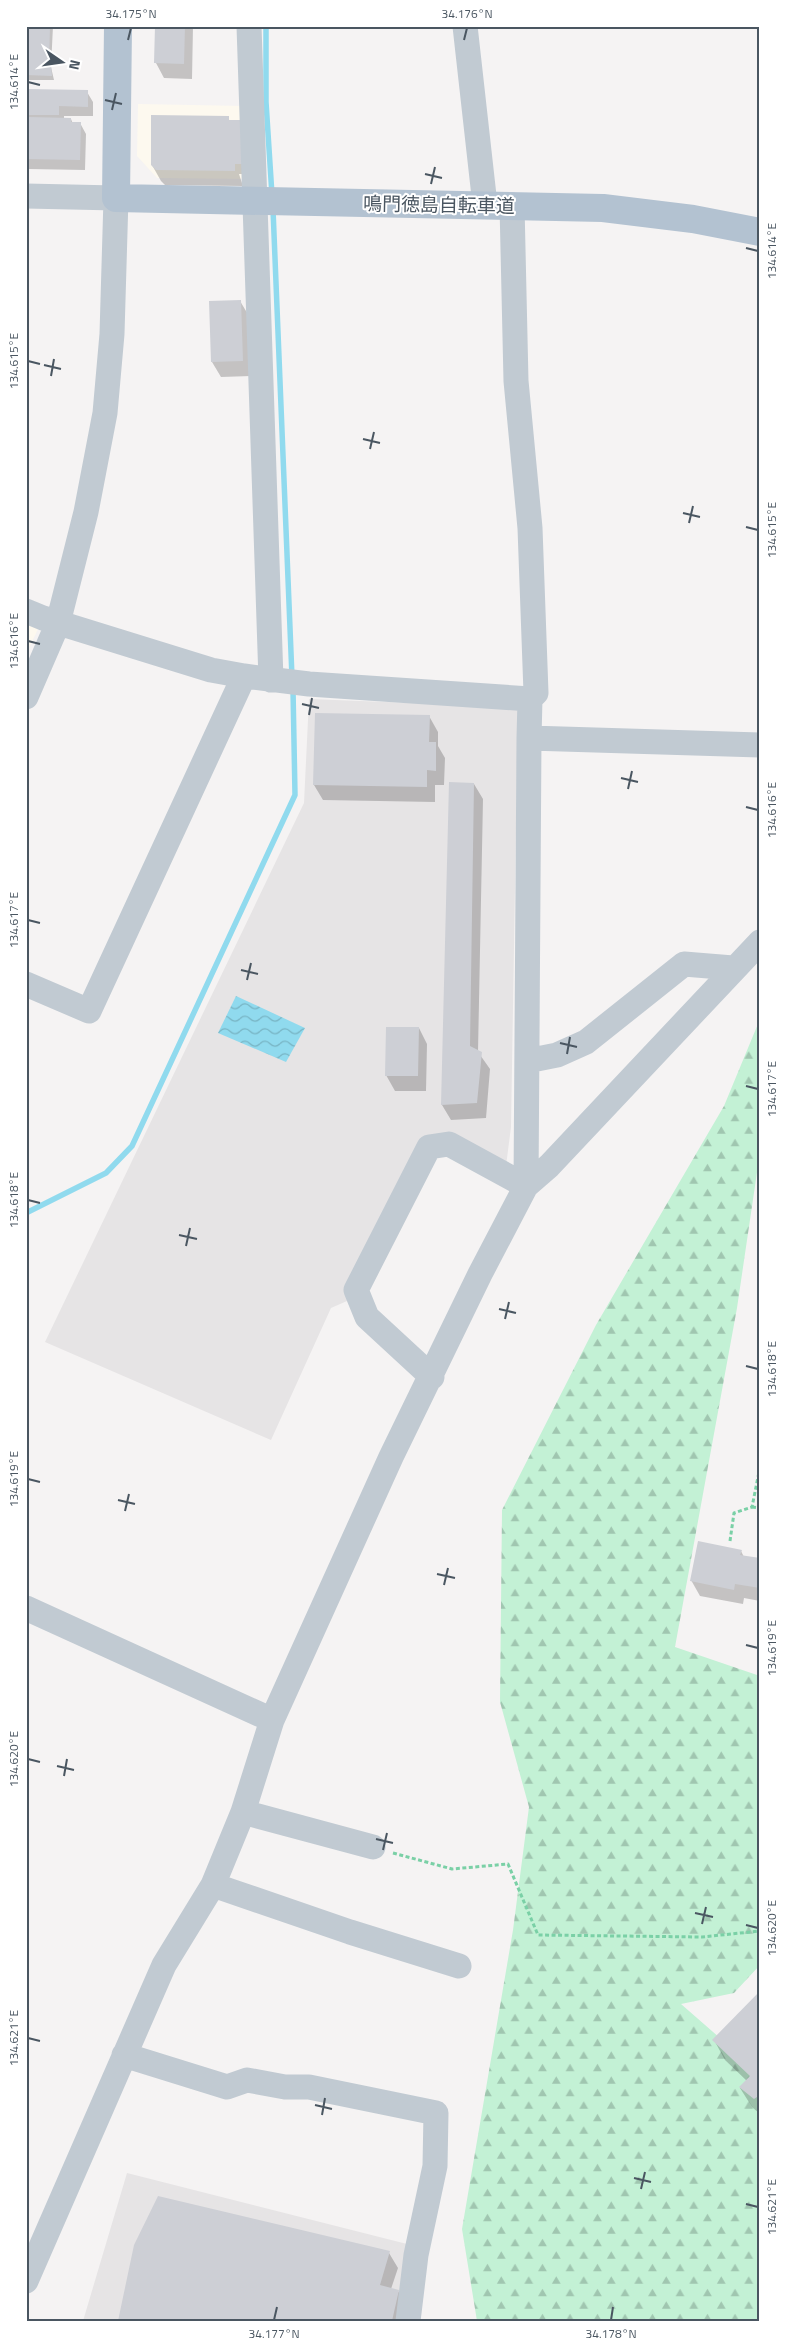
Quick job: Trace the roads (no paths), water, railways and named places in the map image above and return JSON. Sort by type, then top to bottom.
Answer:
[{"type":"main road","points":[[116,198],[118,26]]},
{"type":"main road","name":"鳴門徳島自転車道","points":[[116,198],[603,208],[693,219],[760,232]]},
{"type":"street","points":[[249,26],[266,200],[275,681]]},
{"type":"street","points":[[465,26],[485,205]]},
{"type":"street","points":[[26,196],[116,198],[112,325],[105,412],[86,512],[58,623],[26,697]]},
{"type":"street","points":[[512,205],[516,381],[530,528],[536,693],[530,699],[529,738],[526,1186]]},
{"type":"street","points":[[26,610],[58,623],[211,670],[244,676],[309,684],[530,699]]},
{"type":"street","points":[[26,984],[89,1011],[244,676]]},
{"type":"street","points":[[529,738],[760,745]]},
{"type":"street","points":[[28,2272],[164,1965],[213,1885],[243,1812],[272,1720],[391,1458],[432,1377],[480,1274],[526,1186],[549,1166],[733,968],[760,942]]},
{"type":"street","points":[[527,1062],[557,1055],[586,1042],[684,964],[733,968]]},
{"type":"street","points":[[432,1377],[367,1317],[356,1290],[429,1147],[449,1144],[526,1186]]},
{"type":"street","points":[[26,1608],[272,1720]]},
{"type":"street","points":[[243,1812],[373,1847]]},
{"type":"street","points":[[213,1885],[350,1932],[459,1966]]},
{"type":"street","points":[[124,2055],[227,2087],[247,2080],[285,2087],[309,2087],[436,2113],[435,2166],[416,2255],[408,2321]]},
{"type":"water","points":[[236,996],[305,1028],[286,1062],[218,1033]]},
{"type":"waterway","points":[[266,26],[266,102],[272,195]]},
{"type":"waterway","points":[[273,209],[292,677]]},
{"type":"waterway","points":[[26,1213],[106,1173],[132,1146],[295,795],[293,689]]}]
